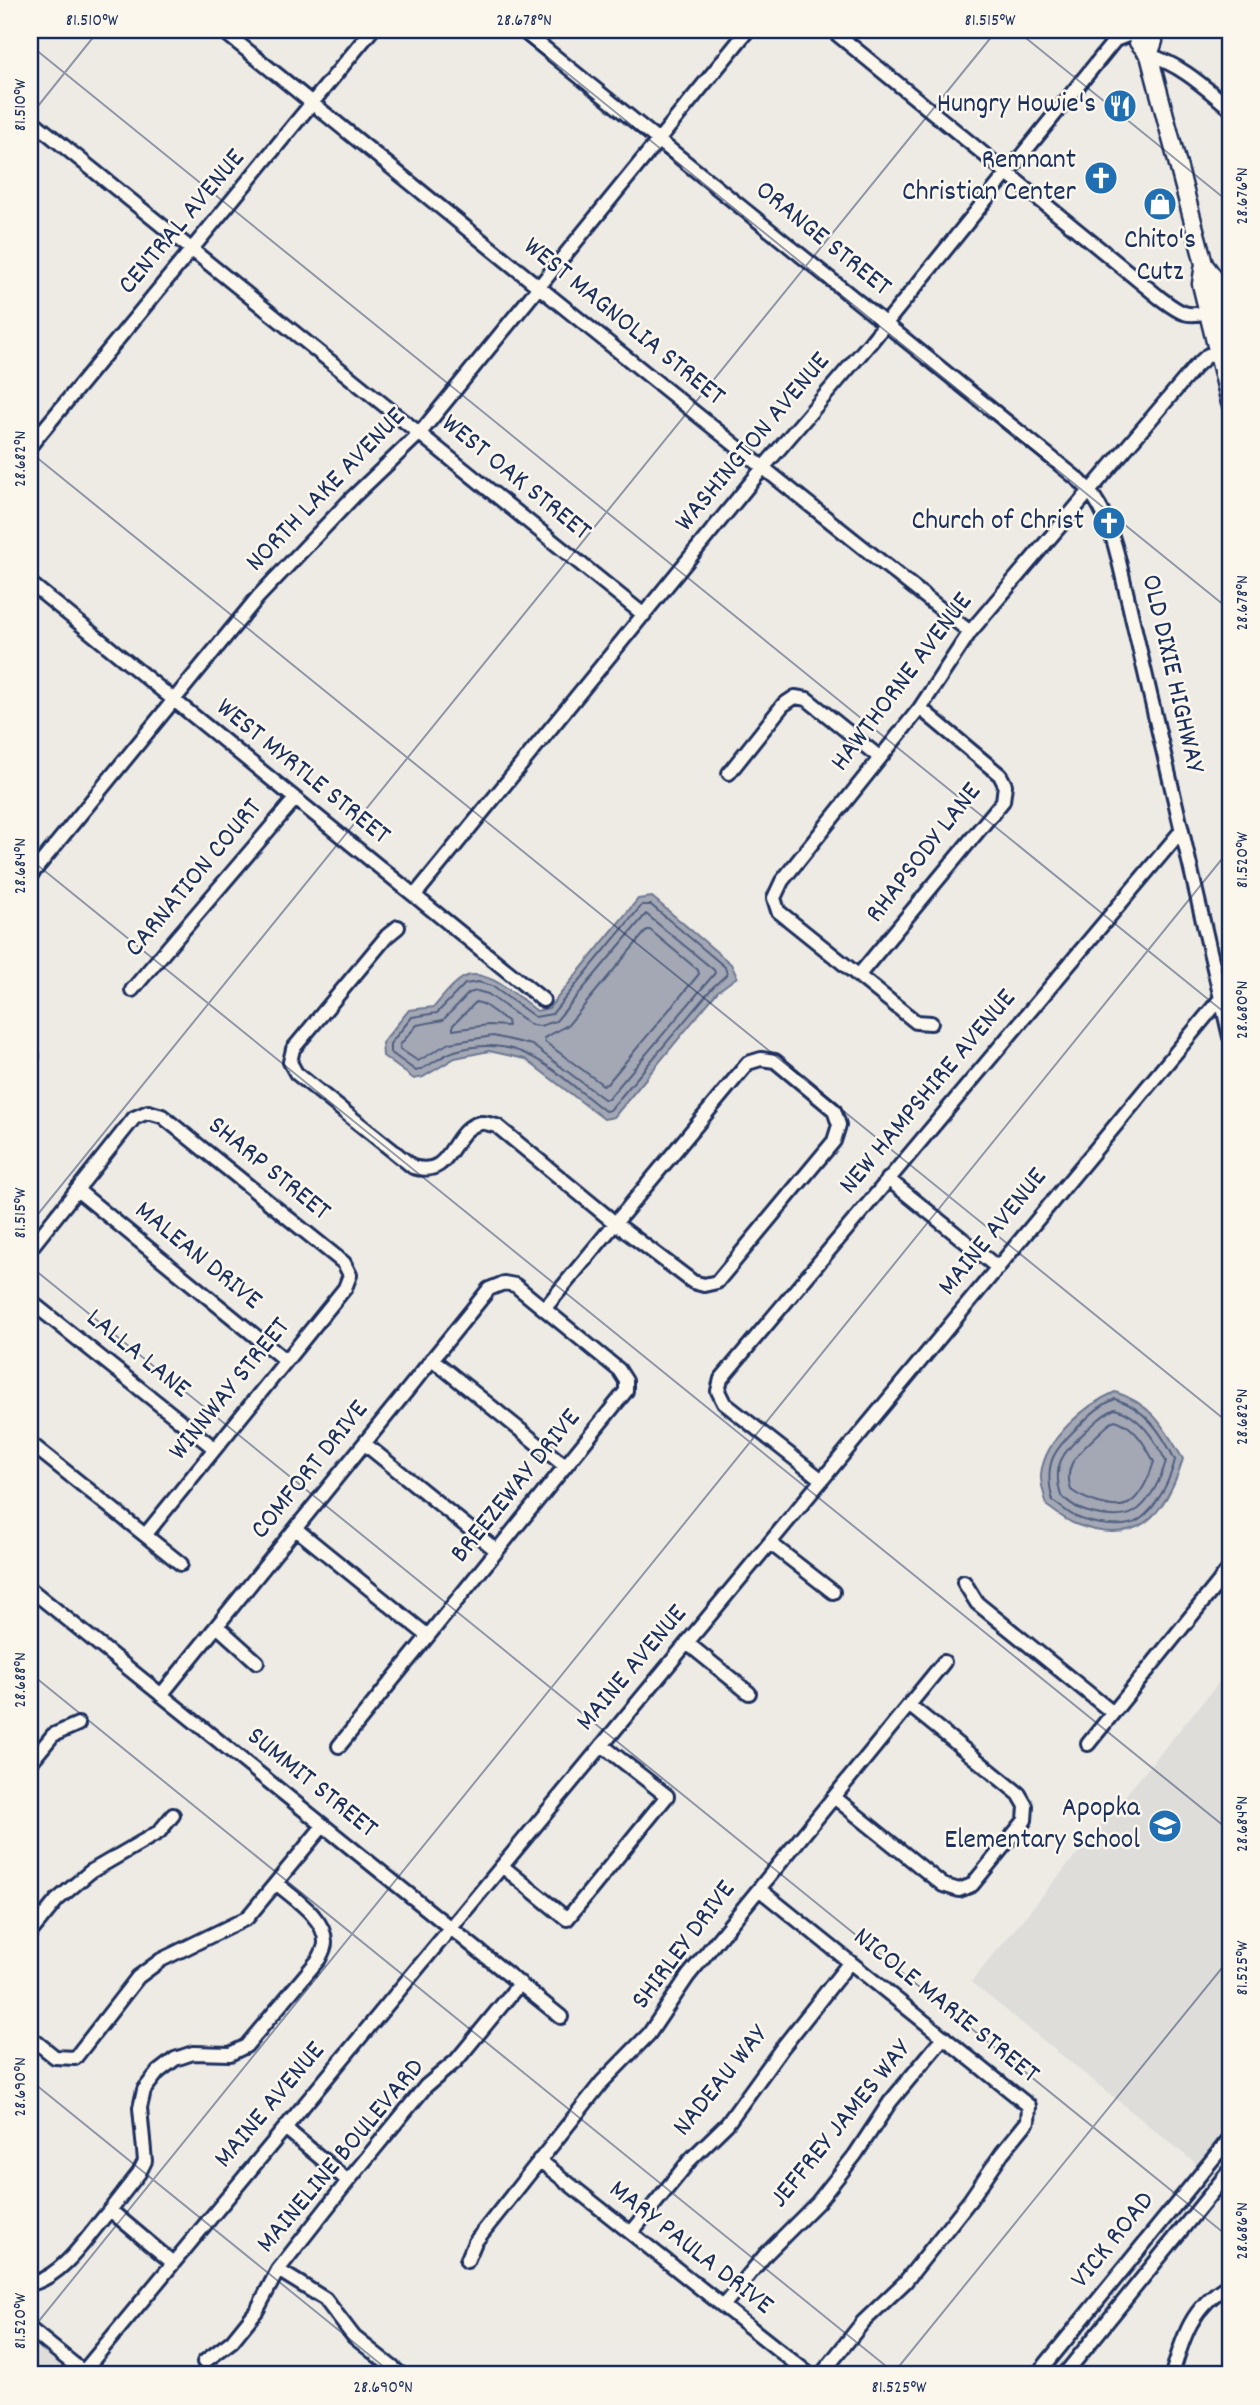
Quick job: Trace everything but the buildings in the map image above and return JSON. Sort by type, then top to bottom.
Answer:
[{"type":"main road","points":[[1140,30],[1154,41],[1149,55],[1204,264],[1217,282],[1228,318],[1230,342]]},
{"type":"main road","points":[[1204,264],[1201,284],[1230,403]]},
{"type":"street","name":"WEST MAGNOLIA STREET","points":[[222,30],[539,285],[762,469],[970,632]]},
{"type":"street","name":"CENTRAL AVENUE","points":[[30,446],[372,30]]},
{"type":"street","name":"ORANGE STREET","points":[[522,30],[1089,490]]},
{"type":"street","name":"NORTH LAKE AVENUE","points":[[30,876],[258,597],[353,497],[420,433],[748,30]]},
{"type":"street","points":[[832,30],[1177,311],[1192,316],[1208,312]]},
{"type":"street","name":"WASHINGTON AVENUE","points":[[415,895],[762,469],[885,323],[1116,35],[1140,30]]},
{"type":"street","points":[[1149,55],[1171,62],[1230,108]]},
{"type":"street","name":"WEST OAK STREET","points":[[30,119],[644,615]]},
{"type":"street","name":"HAWTHORNE AVENUE","points":[[931,1023],[916,1023],[778,911],[774,898],[782,881],[919,708],[970,632],[1195,367],[1208,355],[1219,354]]},
{"type":"street","name":"OLD DIXIE HIGHWAY","points":[[1089,490],[1102,511],[1115,544],[1230,1037]]},
{"type":"street","name":"WEST MYRTLE STREET","points":[[30,583],[543,1000]]},
{"type":"street","points":[[729,773],[783,705],[795,697],[807,699],[879,757]]},
{"type":"street","name":"RHAPSODY LANE","points":[[858,976],[1003,801],[1005,785],[1000,775],[919,708]]},
{"type":"street","name":"CARNATION COURT","points":[[132,990],[295,799]]},
{"type":"street","name":"NEW HAMPSHIRE AVENUE","points":[[822,1480],[724,1403],[718,1391],[721,1380],[1182,830]]},
{"type":"street","points":[[398,927],[387,936],[293,1049],[290,1062],[296,1073],[413,1167],[426,1171],[440,1165],[470,1128],[482,1122],[497,1126],[615,1223],[693,1282],[704,1285],[717,1282],[834,1141],[839,1125],[834,1110],[775,1061],[761,1059],[748,1063],[615,1223],[545,1308]]},
{"type":"street","name":"MAINE AVENUE","points":[[85,2374],[173,2263],[1221,998]]},
{"type":"street","points":[[30,1048],[30,1063]]},
{"type":"street","name":"SHARP STREET","points":[[77,1190],[134,1118],[148,1112],[162,1116],[344,1263],[351,1275]]},
{"type":"street","points":[[888,1179],[998,1268]]},
{"type":"street","points":[[30,1249],[77,1190]]},
{"type":"street","name":"MALEAN DRIVE","points":[[77,1190],[286,1361]]},
{"type":"street","name":"WINNWAY STREET","points":[[146,1534],[345,1288],[351,1275]]},
{"type":"street","name":"BREEZEWAY DRIVE","points":[[339,1746],[626,1391],[626,1381],[619,1370],[515,1285],[503,1283]]},
{"type":"street","name":"COMFORT DRIVE","points":[[161,1695],[489,1289],[503,1283]]},
{"type":"street","name":"LALLA LANE","points":[[30,1301],[214,1448]]},
{"type":"street","points":[[432,1359],[565,1466]]},
{"type":"street","points":[[30,1443],[181,1564]]},
{"type":"street","points":[[365,1444],[496,1550]]},
{"type":"street","points":[[296,1529],[428,1636]]},
{"type":"street","points":[[770,1543],[833,1592]]},
{"type":"street","points":[[1088,1744],[1230,1568]]},
{"type":"street","points":[[964,1582],[978,1603],[1113,1713]]},
{"type":"street","name":"SUMMIT STREET","points":[[30,1589],[561,2017]]},
{"type":"street","points":[[218,1626],[257,1662]]},
{"type":"street","points":[[687,1643],[749,1693]]},
{"type":"street","name":"SHIRLEY DRIVE","points":[[467,2261],[475,2242],[602,2082],[649,2034],[688,1976],[944,1662]]},
{"type":"street","points":[[834,1797],[943,1885],[959,1890],[972,1885],[1026,1820],[1026,1806],[1019,1794],[909,1704]]},
{"type":"street","points":[[30,1763],[53,1735],[78,1724]]},
{"type":"street","points":[[502,1866],[567,1919],[667,1796],[602,1745]]},
{"type":"street","points":[[30,1933],[57,1900],[90,1871],[159,1832],[173,1815]]},
{"type":"street","points":[[30,2038],[55,2057],[75,2058],[138,1977],[161,1960],[247,1918],[323,1826]]},
{"type":"street","points":[[34,2283],[46,2279],[58,2270],[139,2173],[145,2161],[139,2108],[144,2090],[158,2072],[174,2059],[193,2053],[230,2054],[246,2046],[319,1959],[325,1944],[321,1927],[309,1912],[276,1883]]},
{"type":"street","name":"NICOLE MARIE STREET","points":[[759,1889],[1029,2106],[1028,2121],[970,2200],[905,2282],[863,2322],[821,2375]]},
{"type":"street","name":"NADEAU WAY","points":[[631,2233],[691,2159],[727,2124],[782,2048],[850,1962]]},
{"type":"street","name":"MAINELINE BOULEVARD","points":[[204,2362],[232,2342],[257,2310],[278,2270],[348,2180],[426,2086],[456,2061],[520,1983]]},
{"type":"street","name":"JEFFREY JAMES WAY","points":[[723,2306],[766,2254],[817,2203],[855,2155],[890,2102],[944,2037]]},
{"type":"street","points":[[285,2129],[348,2180]]},
{"type":"street","name":"VICK ROAD","points":[[1037,2375],[1230,2140]]},
{"type":"street","name":"MARY PAULA DRIVE","points":[[540,2160],[810,2375]]},
{"type":"street","name":"VICK ROAD","points":[[1064,2375],[1230,2170]]},
{"type":"street","points":[[110,2210],[173,2263]]},
{"type":"street","points":[[278,2270],[325,2299],[354,2337],[402,2375]]},
{"type":"street","points":[[1172,2375],[1189,2323],[1217,2292],[1230,2284]]},
{"type":"street","points":[[30,2329],[85,2374]]},
{"type":"shaded area","name":"Apopka Elementary School","points":[[1230,1669],[1230,2128],[1199,2166],[971,1982]]},
{"type":"shaded area","points":[[30,2338],[76,2375],[30,2375]]},
{"type":"water","points":[[652,897],[731,964],[737,977],[718,991],[614,1117],[604,1119],[525,1059],[489,1051],[455,1058],[423,1077],[414,1079],[383,1056],[382,1043],[409,1010],[434,1007],[454,985],[470,975],[480,975],[500,984],[537,1011],[549,1008],[638,899]]},
{"type":"water","points":[[1115,1392],[1148,1410],[1163,1427],[1183,1459],[1176,1479],[1158,1511],[1146,1522],[1132,1529],[1116,1532],[1075,1524],[1047,1506],[1041,1478],[1044,1461],[1058,1436],[1079,1414]]},
{"type":"place","name":"Hungry Howie's","points":[[1120,106]]},
{"type":"place","name":"Remnant Christian Center","points":[[1101,178]]},
{"type":"place","name":"Chito's Cutz","points":[[1160,204]]},
{"type":"place","name":"Church of Christ","points":[[1109,523]]},
{"type":"place","name":"Apopka Elementary School","points":[[1165,1826]]}]
